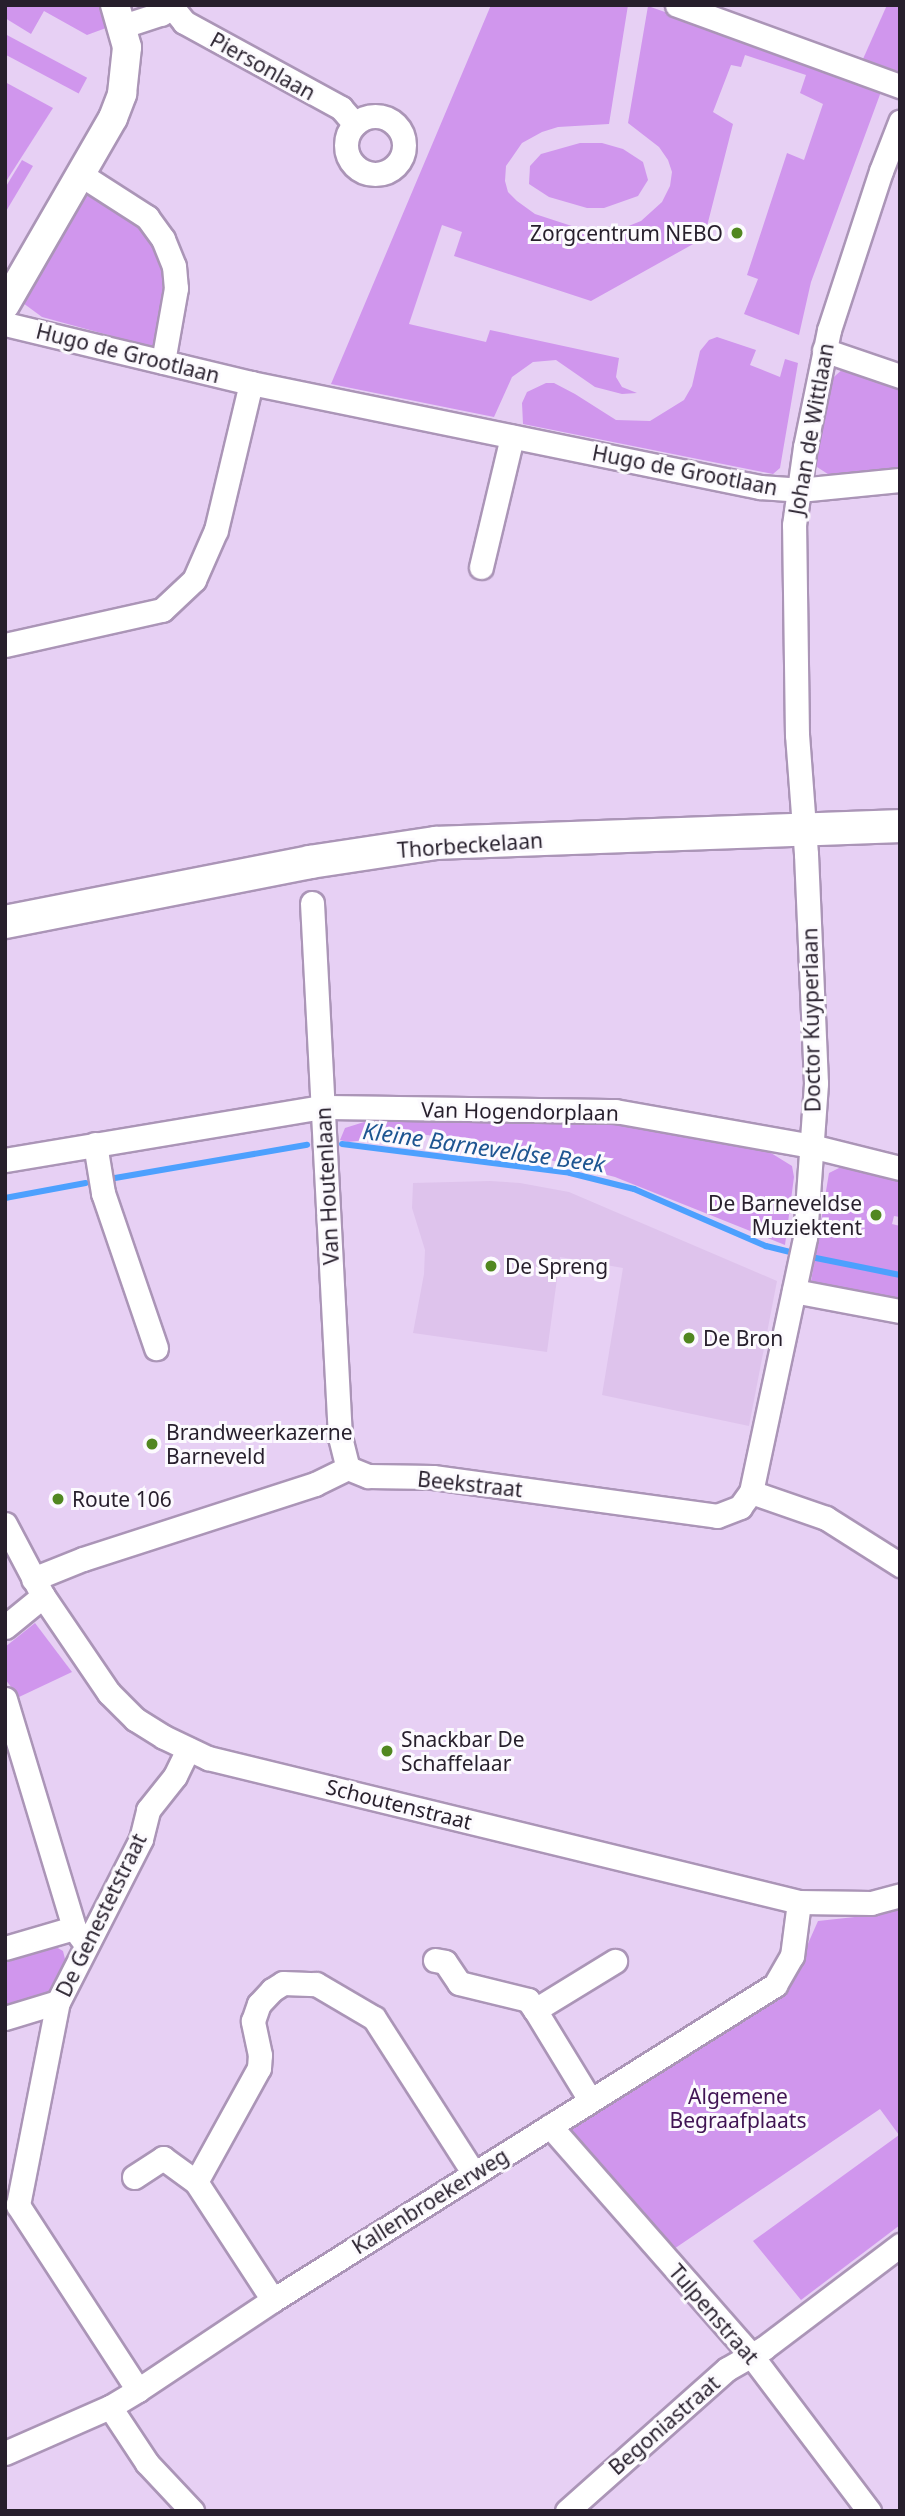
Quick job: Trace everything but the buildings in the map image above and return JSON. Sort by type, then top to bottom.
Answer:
[{"type":"main road","name":"Thorbeckelaan","points":[[5,922],[310,862],[436,843],[900,826]]},
{"type":"street","points":[[677,5],[900,86]]},
{"type":"street","points":[[5,305],[113,118],[122,94],[127,47],[119,16],[161,14],[173,6]]},
{"type":"street","name":"Piersonlaan","points":[[173,6],[184,22],[341,108],[355,124]]},
{"type":"street","name":"Johan de Wittlaan","points":[[804,831],[797,735],[794,525],[824,350],[880,171],[900,122]]},
{"type":"street","points":[[80,174],[147,217],[163,239],[174,266],[176,288],[163,362]]},
{"type":"street","name":"Hugo de Grootlaan","points":[[5,324],[251,383],[760,487],[799,490],[900,480]]},
{"type":"street","points":[[824,350],[900,376]]},
{"type":"street","points":[[5,645],[162,610],[194,580],[216,530],[251,383]]},
{"type":"street","points":[[481,567],[512,437]]},
{"type":"street","name":"Doctor Kuyperlaan","points":[[751,1492],[805,1237],[816,1083],[804,831]]},
{"type":"street","name":"Van Houtenlaan","points":[[312,903],[340,1437],[348,1468]]},
{"type":"street","name":"Van Hogendorplaan","points":[[5,1160],[322,1107],[615,1111],[811,1146],[900,1168]]},
{"type":"street","points":[[95,1144],[103,1193],[156,1348]]},
{"type":"street","points":[[795,1287],[900,1311]]},
{"type":"street","points":[[5,1627],[38,1587],[83,1559],[314,1484],[348,1468]]},
{"type":"street","name":"Beekstraat","points":[[348,1468],[368,1476],[433,1477],[717,1516],[740,1507],[751,1492]]},
{"type":"street","points":[[751,1492],[826,1518],[900,1564]]},
{"type":"street","name":"Schoutenstraat","points":[[5,1524],[38,1587],[109,1693],[135,1718],[208,1758],[799,1902],[871,1903],[900,1895]]},
{"type":"street","points":[[5,1699],[74,1928],[88,1947]]},
{"type":"street","name":"De Genestetstraat","points":[[138,2390],[12,2208],[58,2002],[141,1839],[149,1810],[175,1776],[188,1749]]},
{"type":"street","name":"Kallenbroekerweg","points":[[5,2453],[110,2407],[138,2390],[273,2300],[775,1985],[792,1956],[799,1902]]},
{"type":"street","points":[[5,1948],[74,1928]]},
{"type":"street","points":[[435,1960],[445,1962],[459,1983],[528,2000],[590,2100]]},
{"type":"street","points":[[536,2010],[615,1961]]},
{"type":"street","points":[[197,2182],[259,2068],[260,2055],[253,2021],[259,2004],[283,1983],[297,1982],[316,1984],[374,2018],[474,2175]]},
{"type":"street","points":[[5,2018],[58,2002]]},
{"type":"street","name":"Tulpenstraat","points":[[550,2126],[751,2355],[869,2511]]},
{"type":"street","points":[[134,2177],[163,2158],[197,2182],[273,2300]]},
{"type":"street","name":"Begoniastraat","points":[[567,2511],[727,2369],[764,2348],[900,2245]]},
{"type":"street","points":[[110,2407],[147,2463],[192,2511]]},
{"type":"shaded area","points":[[413,1183],[520,1183],[569,1192],[777,1281],[749,1426],[602,1395],[623,1268],[560,1257],[547,1352],[413,1333],[424,1274],[425,1250],[412,1208]]},
{"type":"green space","points":[[5,5],[99,5],[106,28],[87,35],[44,11],[31,34],[5,18]]},
{"type":"green space","points":[[491,5],[628,5],[609,124],[558,127],[542,132],[522,143],[506,166],[505,181],[508,192],[517,201],[535,214],[584,230],[621,229],[641,221],[662,202],[670,186],[672,172],[668,160],[659,147],[628,123],[648,6],[882,89],[811,282],[799,335],[744,314],[758,279],[747,275],[787,153],[804,160],[823,104],[800,93],[806,75],[745,55],[741,67],[731,65],[713,112],[733,124],[704,238],[591,301],[454,256],[462,232],[442,225],[409,324],[486,342],[490,330],[619,358],[616,377],[622,387],[637,393],[622,394],[595,387],[556,360],[533,362],[512,377],[494,417],[331,384]]},
{"type":"green space","points":[[887,5],[900,5],[900,72],[863,59]]},
{"type":"green space","points":[[5,34],[87,78],[79,94],[5,54]]},
{"type":"green space","points":[[5,82],[53,108],[5,183]]},
{"type":"green space","points":[[580,143],[602,143],[623,149],[643,162],[648,180],[638,196],[604,208],[587,208],[549,197],[529,184],[530,166],[541,154]]},
{"type":"green space","points":[[22,160],[33,166],[5,213],[5,188]]},
{"type":"green space","points":[[94,191],[147,229],[162,265],[163,304],[156,348],[42,317],[23,303],[88,194]]},
{"type":"green space","points":[[717,337],[756,350],[750,365],[780,377],[785,359],[798,363],[780,468],[773,474],[523,424],[522,403],[527,392],[546,383],[554,383],[575,394],[616,420],[650,421],[684,400],[692,386],[700,351],[709,340]]},
{"type":"green space","points":[[844,368],[900,382],[900,471],[834,478],[817,467],[814,455],[826,384]]},
{"type":"green space","points":[[380,1117],[589,1121],[666,1127],[771,1147],[771,1153],[792,1166],[794,1177],[785,1245],[615,1177],[489,1144],[420,1134],[348,1142],[340,1140],[345,1128]]},
{"type":"green space","points":[[841,1167],[900,1182],[900,1217],[894,1216],[892,1224],[900,1226],[900,1300],[811,1281],[829,1173]]},
{"type":"green space","points":[[35,1623],[72,1672],[19,1697],[5,1679],[5,1647]]},
{"type":"green space","name":"Algemene Begraafplaats","points":[[900,1907],[900,2225],[801,2300],[753,2241],[899,2135],[880,2109],[668,2253],[565,2131],[791,1982],[818,1921],[873,1915]]},
{"type":"green space","points":[[51,1944],[63,1951],[66,1963],[49,2000],[5,2014],[5,1957]]},
{"type":"waterway","name":"Kleine Barneveldse Beek","points":[[342,1144],[570,1173],[634,1189],[766,1246],[795,1253]]},
{"type":"waterway","name":"Kleine Barneveldse Beek","points":[[115,1178],[307,1145]]},
{"type":"waterway","name":"Kleine Barneveldse Beek","points":[[5,1198],[86,1183]]},
{"type":"waterway","name":"Kleine Barneveldse Beek","points":[[806,1256],[900,1275]]},
{"type":"place","name":"Zorgcentrum NEBO","points":[[737,233]]},
{"type":"place","name":"De Barneveldse Muziektent","points":[[876,1215]]},
{"type":"place","name":"De Spreng","points":[[491,1266]]},
{"type":"place","name":"De Bron","points":[[689,1338]]},
{"type":"place","name":"Brandweerkazerne Barneveld","points":[[152,1444]]},
{"type":"place","name":"Route 106","points":[[58,1499]]},
{"type":"place","name":"Snackbar De Schaffelaar","points":[[387,1751]]}]
